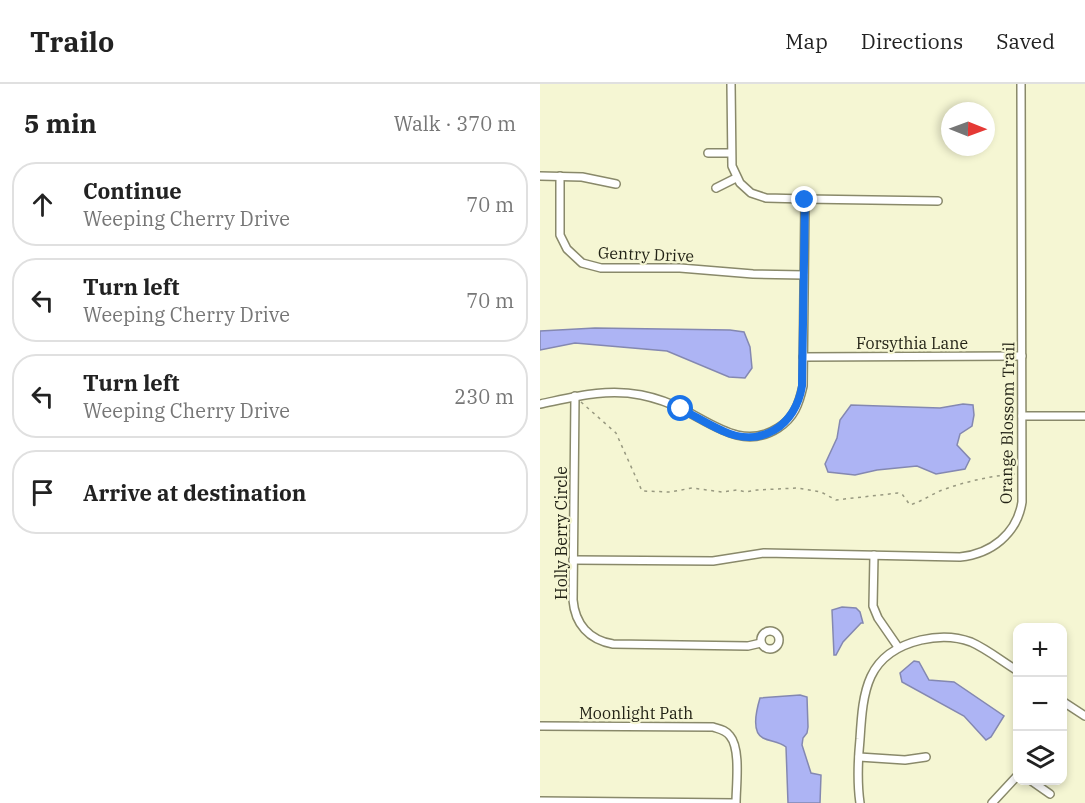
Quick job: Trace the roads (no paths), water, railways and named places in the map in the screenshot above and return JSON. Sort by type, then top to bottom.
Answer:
[{"type":"street","points":[[731,84],[732,166],[736,178],[745,189],[757,196],[805,200],[938,201]]},
{"type":"street","name":"Orange Blossom Trail","points":[[573,560],[713,561],[764,553],[960,557],[984,552],[1000,542],[1016,521],[1021,508],[1021,84]]},
{"type":"street","points":[[708,153],[731,153]]},
{"type":"street","points":[[540,176],[582,177],[616,184]]},
{"type":"street","name":"Gentry Drive","points":[[560,176],[560,236],[567,249],[582,263],[601,268],[680,268],[753,274],[804,275]]},
{"type":"street","points":[[716,188],[736,178]]},
{"type":"street","points":[[540,404],[608,392],[652,398],[681,409],[723,432],[741,437],[758,436],[774,430],[790,418],[801,397],[802,386],[805,200]]},
{"type":"street","name":"Forsythia Lane","points":[[803,357],[1022,356]]},
{"type":"street","name":"Holly Berry Circle","points":[[575,396],[573,560],[575,614],[582,627],[594,638],[613,644],[747,646],[761,643]]},
{"type":"street","points":[[1022,416],[1085,416]]},
{"type":"street","points":[[874,555],[873,606],[878,618],[898,648]]},
{"type":"street","points":[[860,803],[859,758],[863,697],[866,686],[882,661],[898,648],[932,638],[959,638],[973,643],[1013,669]]},
{"type":"street","points":[[1067,707],[1085,716]]},
{"type":"street","name":"Moonlight Path","points":[[540,726],[713,727],[720,729],[730,736],[736,760],[735,803]]},
{"type":"street","points":[[859,758],[904,760],[926,757]]},
{"type":"street","points":[[992,803],[1013,779]]},
{"type":"street","points":[[1037,785],[1050,794]]},
{"type":"street","points":[[540,801],[735,803]]},
{"type":"water","points":[[595,328],[744,332],[750,347],[752,368],[745,378],[729,377],[667,351],[575,343],[540,350],[540,331]]},
{"type":"water","points":[[963,404],[973,405],[974,415],[972,426],[960,434],[957,445],[970,459],[965,469],[936,474],[917,466],[855,475],[828,472],[825,464],[837,438],[840,420],[851,405],[940,408]]},
{"type":"water","points":[[842,607],[856,608],[860,612],[863,623],[843,642],[834,655],[832,610]]},
{"type":"water","points":[[914,661],[919,662],[929,680],[954,682],[1004,716],[991,737],[986,740],[964,716],[902,682],[900,673]]},
{"type":"water","points":[[800,695],[807,697],[808,727],[802,745],[811,773],[821,775],[820,803],[788,803],[786,747],[763,738],[757,731],[756,713],[760,698]]}]
